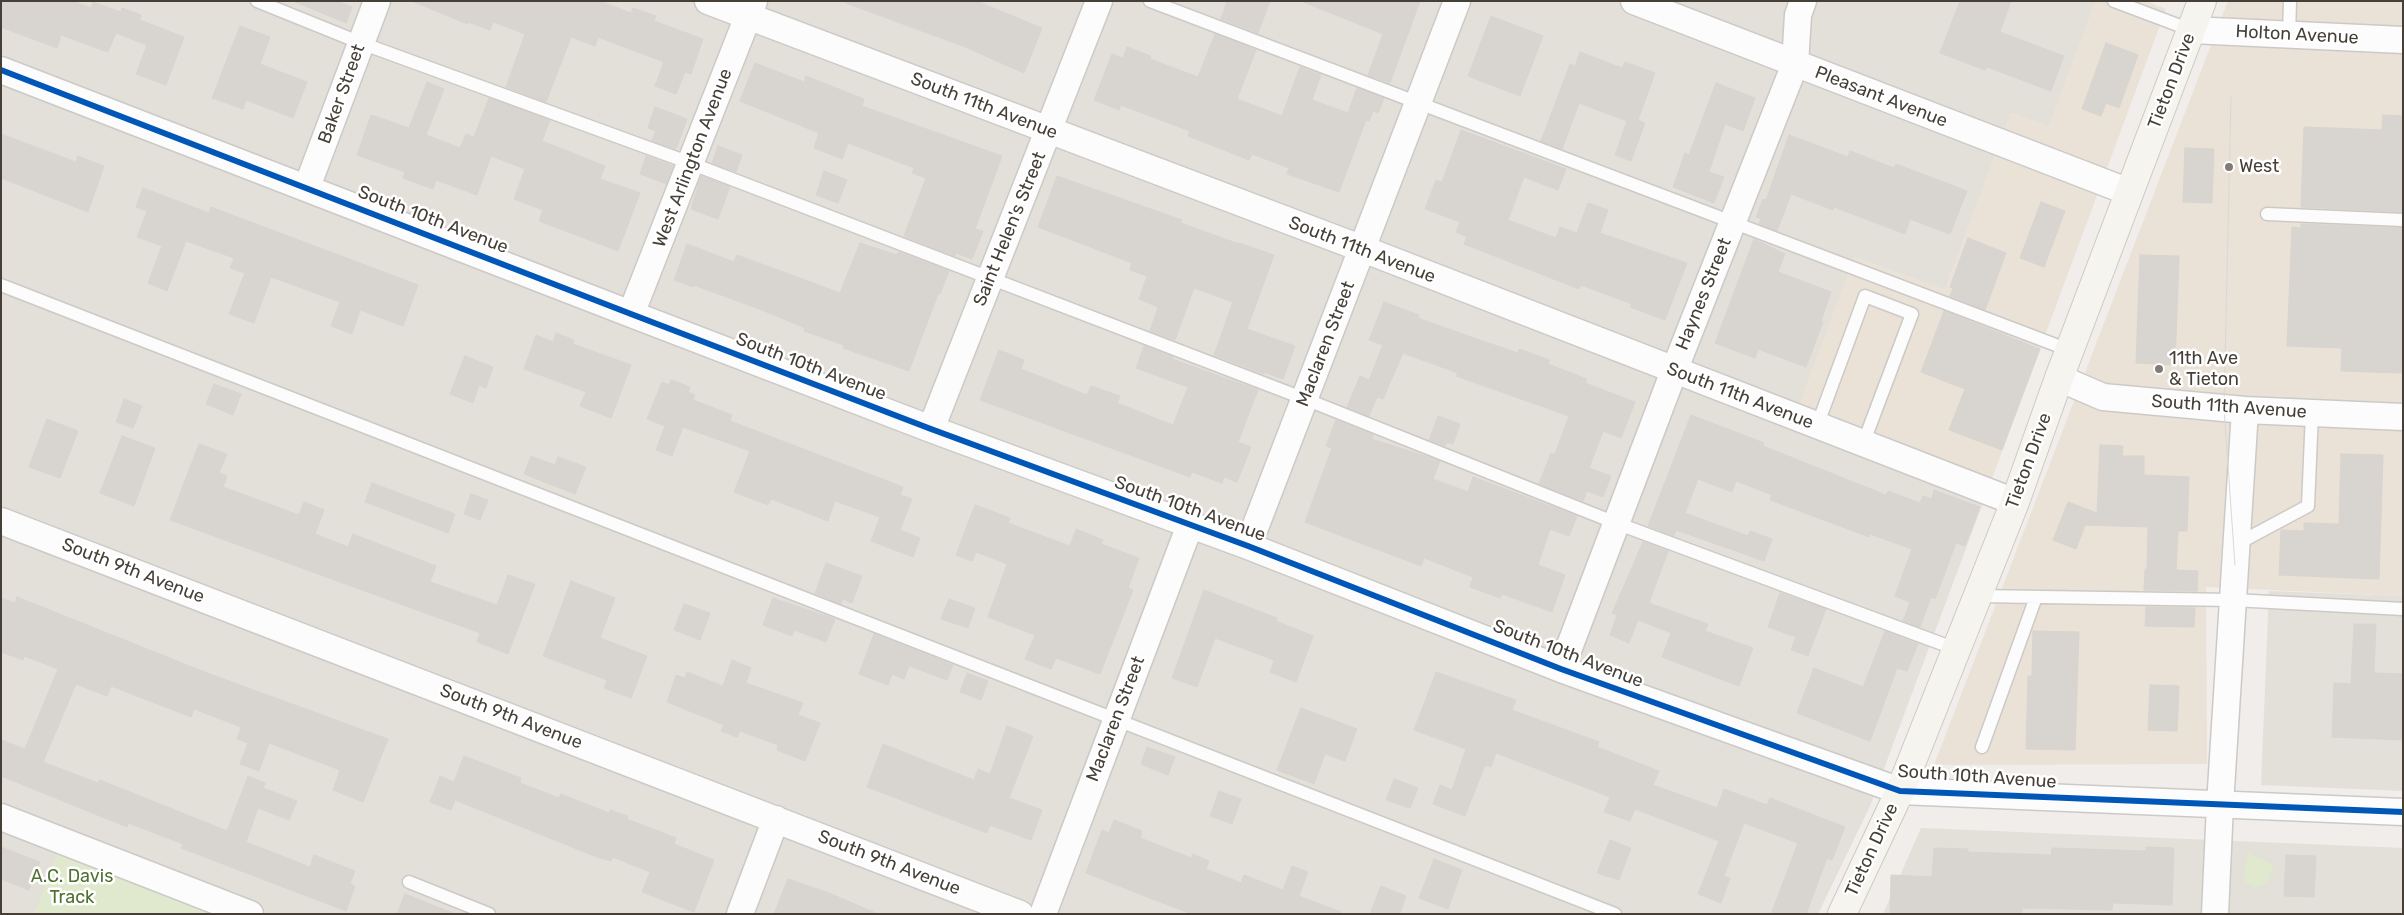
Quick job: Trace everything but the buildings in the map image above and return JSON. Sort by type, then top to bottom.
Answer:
[{"type":"main road","name":"Tieton Drive","points":[[1842,914],[1900,791],[2015,502],[2069,350],[2202,1]]},
{"type":"street","name":"Baker Street","points":[[307,187],[377,1]]},
{"type":"street","name":"South 11th Avenue","points":[[708,1],[751,9],[1049,131],[2015,502]]},
{"type":"street","name":"Saint Helen's Street","points":[[931,429],[1099,1]]},
{"type":"street","name":"Maclaren Street","points":[[1248,546],[1363,250],[1456,1]]},
{"type":"street","name":"Pleasant Avenue","points":[[1634,1],[2129,192]]},
{"type":"street","name":"Haynes Street","points":[[1561,669],[1674,371],[1795,64],[1798,15],[1803,1]]},
{"type":"street","name":"West Arlington Avenue","points":[[631,314],[751,9]]},
{"type":"street","name":"Holton Avenue","points":[[2191,30],[2403,40]]},
{"type":"street","name":"South 10th Avenue","points":[[1,70],[931,429],[1248,546],[1561,669],[1900,791],[2403,812]]},
{"type":"street","name":"South 11th Avenue","points":[[2059,378],[2103,397],[2245,410],[2403,417]]},
{"type":"street","points":[[2215,914],[2245,410]]},
{"type":"street","name":"South 9th Avenue","points":[[1,521],[1020,914]]},
{"type":"street","name":"Maclaren Street","points":[[1043,914],[1190,525]]},
{"type":"street","points":[[1,817],[250,914]]},
{"type":"street","points":[[740,914],[776,819]]},
{"type":"lane","points":[[257,1],[361,43],[690,163],[990,280],[1305,399],[1616,523],[1956,649]]},
{"type":"lane","points":[[1150,1],[2069,350]]},
{"type":"lane","points":[[2114,1],[2191,30]]},
{"type":"lane","points":[[2289,34],[2290,1]]},
{"type":"lane","points":[[2267,214],[2403,220]]},
{"type":"lane","points":[[1,285],[1615,914]]},
{"type":"lane","points":[[1817,426],[1865,296],[1912,314],[1863,444]]},
{"type":"lane","points":[[2236,555],[2308,506],[2312,413]]},
{"type":"lane","points":[[1977,596],[2233,600],[2403,609]]},
{"type":"lane","points":[[1982,747],[2036,597]]},
{"type":"lane","points":[[409,882],[489,914]]},
{"type":"shaded area","points":[[1,1],[2096,1],[2049,127],[2011,113],[1945,290],[1854,257],[1984,500],[1870,806],[1818,914],[1,914]]},
{"type":"shaded area","points":[[2096,1],[2146,1],[2166,9],[1984,500],[1790,428],[1854,257],[1945,290],[2011,113],[2049,127]]},
{"type":"shaded area","points":[[2228,1],[2403,1],[2403,596],[2206,587],[2207,764],[1934,765]]},
{"type":"shaded area","points":[[2269,591],[2403,596],[2403,791],[2261,785]]},
{"type":"shaded area","points":[[1921,828],[2403,848],[2403,914],[1883,914]]},
{"type":"green space","points":[[2248,853],[2274,865],[2267,883],[2255,888],[2243,880]]},
{"type":"green space","name":"A.C. Davis Track","points":[[57,854],[218,914],[34,914]]},
{"type":"tram line","points":[[2231,97],[2224,408],[2235,565]]},
{"type":"cycle path","points":[[1,70],[931,429],[1248,546],[1561,669],[1900,791],[2403,812]]},
{"type":"place","name":"West","points":[[2229,167]]},
{"type":"place","name":"11th Ave & Tieton","points":[[2159,369]]}]
